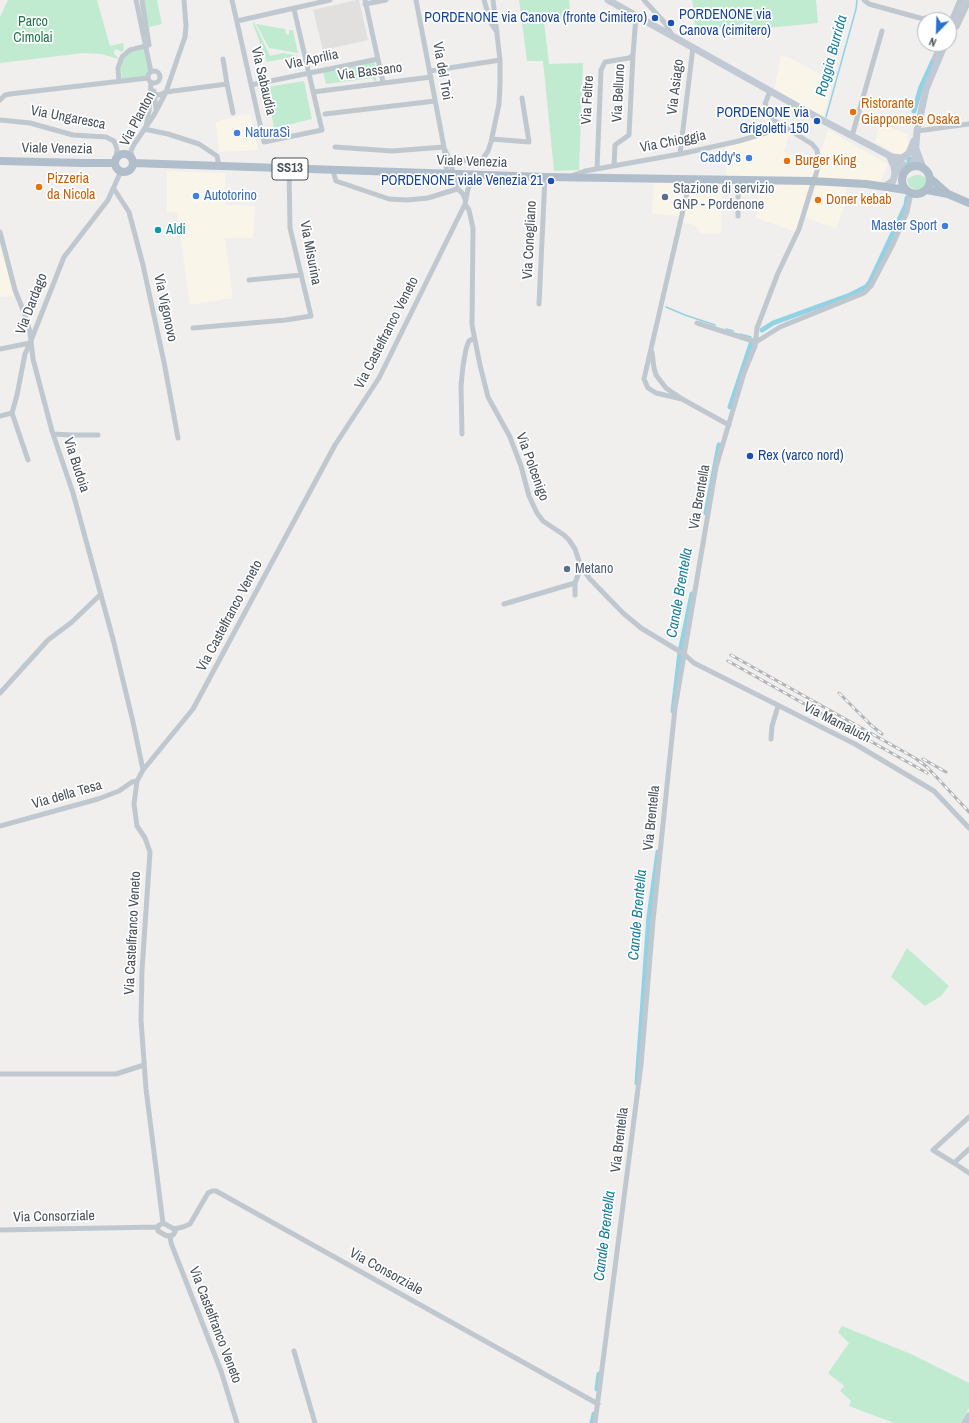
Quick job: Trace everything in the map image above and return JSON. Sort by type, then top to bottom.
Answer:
[{"type":"main road","points":[[608,0],[910,168],[916,166],[923,168],[929,172],[931,179],[931,183],[927,190]]},
{"type":"main road","points":[[957,14],[965,0]]},
{"type":"main road","points":[[890,156],[902,158],[909,153],[916,133],[926,89],[942,52]]},
{"type":"main road","points":[[874,186],[887,185],[902,177],[910,168],[916,149],[916,133]]},
{"type":"main road","points":[[916,149],[923,168]]},
{"type":"main road","name":"Viale Venezia","points":[[0,161],[84,163],[115,160],[120,154],[125,153],[132,160],[219,166],[333,171],[569,178],[812,182]]},
{"type":"main road","points":[[890,156],[898,166],[904,187],[908,192]]},
{"type":"main road","points":[[887,185],[893,181],[895,174],[890,156]]},
{"type":"main road","points":[[115,160],[116,168],[121,171],[129,170],[132,160]]},
{"type":"main road","points":[[931,179],[948,194]]},
{"type":"main road","name":"SS13","points":[[812,182],[874,186]]},
{"type":"main road","points":[[874,186],[918,194],[927,190],[948,194],[969,203]]},
{"type":"main road","points":[[966,1423],[969,1416]]},
{"type":"street","points":[[136,0],[153,72]]},
{"type":"street","points":[[142,0],[153,72]]},
{"type":"street","name":"Via Planton","points":[[132,160],[131,151],[133,146],[166,92],[185,37],[186,26],[184,0]]},
{"type":"street","name":"Via Sabaudia","points":[[232,0],[264,142],[322,130],[313,92]]},
{"type":"street","points":[[237,21],[330,0]]},
{"type":"street","points":[[382,82],[365,2],[386,0]]},
{"type":"street","name":"Via del Troi","points":[[416,0],[444,147],[451,174]]},
{"type":"street","points":[[484,0],[491,23],[498,35]]},
{"type":"street","points":[[450,162],[482,160],[488,151],[492,139],[499,104],[500,60],[493,0]]},
{"type":"street","points":[[644,0],[665,23],[672,36]]},
{"type":"street","points":[[864,0],[869,4],[917,17]]},
{"type":"street","points":[[956,12],[960,0]]},
{"type":"street","points":[[957,27],[969,1]]},
{"type":"street","points":[[294,8],[313,92]]},
{"type":"street","name":"Via Belluno","points":[[614,165],[615,145],[629,136],[636,16]]},
{"type":"street","points":[[852,136],[882,31]]},
{"type":"street","points":[[119,81],[118,68],[122,57],[130,50],[146,46]]},
{"type":"street","name":"Via Asiago","points":[[680,154],[693,47]]},
{"type":"street","points":[[937,52],[934,59],[938,61]]},
{"type":"street","name":"Via Feltre","points":[[597,169],[601,70],[605,62],[629,58],[633,55]]},
{"type":"street","points":[[223,58],[233,113]]},
{"type":"street","name":"Via Aprilia","points":[[251,85],[378,59]]},
{"type":"street","points":[[430,71],[490,60],[500,60]]},
{"type":"street","points":[[0,100],[5,95],[10,94],[119,81],[151,81],[158,81],[159,74],[153,72],[148,74],[151,81],[154,94],[156,110]]},
{"type":"street","name":"Via Bassano","points":[[313,92],[382,82],[431,77]]},
{"type":"street","points":[[151,81],[149,112],[145,128],[199,144],[217,156],[219,166]]},
{"type":"street","points":[[166,92],[227,84]]},
{"type":"street","points":[[770,91],[765,104],[775,121],[812,144],[817,150],[819,164],[812,182]]},
{"type":"street","name":"Via Planton","points":[[154,94],[159,95],[166,92]]},
{"type":"street","points":[[492,139],[529,142],[522,98]]},
{"type":"street","points":[[326,114],[435,101]]},
{"type":"street","points":[[0,114],[8,120]]},
{"type":"street","name":"Via Ungaresca","points":[[0,120],[30,123],[73,135],[106,137],[114,141],[116,146],[117,150],[115,160]]},
{"type":"street","name":"Via Chioggia","points":[[569,178],[573,175],[614,165],[680,154],[738,141],[772,131],[776,126],[775,121]]},
{"type":"street","points":[[916,133],[969,124]]},
{"type":"street","points":[[335,147],[392,151],[444,147]]},
{"type":"street","name":"Via del Troi","points":[[444,147],[450,162],[451,174]]},
{"type":"street","name":"Via Misurina","points":[[193,328],[286,320],[311,316],[290,228],[290,169]]},
{"type":"street","name":"Via Dardago","points":[[12,413],[25,354],[64,257],[108,200],[121,171]]},
{"type":"street","points":[[333,171],[336,181],[389,199],[407,200],[428,198],[457,189]]},
{"type":"street","points":[[451,174],[451,182],[463,194],[465,202]]},
{"type":"street","name":"Via Castelfranco Veneto","points":[[163,1223],[144,1065],[141,1012],[142,970],[150,852],[145,838],[137,826],[134,804],[137,781],[143,770],[193,709],[335,445],[379,378],[465,202],[471,182],[481,175]]},
{"type":"street","name":"Via Conegliano","points":[[539,304],[545,177]]},
{"type":"street","points":[[682,399],[656,393],[648,388],[644,379],[647,364],[652,351],[690,180]]},
{"type":"street","points":[[738,181],[738,216]]},
{"type":"street","name":"Via Brentella","points":[[596,1423],[641,1065],[653,920],[675,708],[716,467],[744,373],[756,342],[757,332],[778,273],[799,229],[812,182]]},
{"type":"street","name":"Via Vigonovo","points":[[114,189],[130,212],[164,362],[178,438]]},
{"type":"street","points":[[697,323],[756,342],[780,327],[864,293],[871,286],[893,244],[907,212],[908,192]]},
{"type":"street","name":"Via Polcenigo","points":[[465,202],[469,210],[473,228],[472,308],[474,338],[488,397],[512,443],[521,466],[532,504],[543,521],[569,540],[575,549],[581,567],[623,613],[641,628],[684,654]]},
{"type":"street","name":"Via Budoia","points":[[0,232],[15,290],[30,332],[30,343],[33,359],[53,434],[73,493],[101,594],[133,722],[143,770]]},
{"type":"street","points":[[249,280],[301,275]]},
{"type":"street","points":[[462,434],[461,386],[463,366],[469,341],[474,338]]},
{"type":"street","points":[[0,349],[30,343]]},
{"type":"street","points":[[652,351],[656,375],[666,388],[682,399],[728,425]]},
{"type":"street","points":[[663,394],[666,388]]},
{"type":"street","points":[[0,416],[12,413],[28,460]]},
{"type":"street","points":[[53,434],[73,436],[98,435]]},
{"type":"street","points":[[574,595],[574,583],[581,567]]},
{"type":"street","points":[[504,604],[574,583]]},
{"type":"street","points":[[0,693],[48,640],[72,622],[101,594]]},
{"type":"street","name":"Via Mamaluch","points":[[684,654],[694,663],[855,744],[934,791],[969,828]]},
{"type":"street","points":[[771,739],[772,726],[778,706]]},
{"type":"street","name":"Via della Tesa","points":[[0,826],[98,800],[120,791],[132,782],[137,781]]},
{"type":"street","points":[[0,1074],[100,1075],[116,1074],[144,1065]]},
{"type":"street","points":[[969,1117],[933,1150],[969,1173]]},
{"type":"street","points":[[954,1163],[969,1149]]},
{"type":"street","name":"Via Consorziale","points":[[174,1229],[190,1224],[208,1193],[216,1191],[598,1404]]},
{"type":"street","points":[[163,1223],[174,1229],[175,1234],[170,1236],[159,1232],[157,1227],[159,1224],[163,1223]]},
{"type":"street","name":"Via Consorziale","points":[[0,1230],[157,1227]]},
{"type":"street","name":"Via Castelfranco Veneto","points":[[170,1236],[171,1243],[221,1371],[237,1423]]},
{"type":"street","points":[[294,1351],[315,1423]]},
{"type":"shaded area","points":[[359,0],[368,40],[323,50],[313,10]]},
{"type":"shaded area","points":[[781,56],[792,59],[833,81],[823,118],[774,90]]},
{"type":"shaded area","points":[[250,114],[258,150],[219,152],[216,122],[232,117]]},
{"type":"shaded area","points":[[777,124],[790,132],[784,152],[817,164],[828,130],[888,164],[879,185],[726,179],[726,145],[765,135]]},
{"type":"shaded area","points":[[880,124],[908,134],[908,145],[904,154],[899,155],[875,142]]},
{"type":"shaded area","points":[[167,171],[225,173],[225,205],[255,206],[253,238],[225,238],[233,298],[190,305],[177,212],[167,212]]},
{"type":"shaded area","points":[[654,181],[722,181],[721,234],[701,233],[694,225],[682,221],[683,216],[652,214]]},
{"type":"shaded area","points":[[760,182],[847,185],[843,209],[836,229],[802,216],[796,232],[756,218]]},
{"type":"shaded area","points":[[0,245],[14,296],[0,297]]},
{"type":"green space","name":"Parco Cimolai","points":[[8,0],[97,0],[110,46],[123,43],[124,49],[122,52],[116,49],[114,51],[114,54],[119,59],[101,54],[84,53],[0,63],[0,17]]},
{"type":"green space","points":[[143,0],[157,0],[162,24],[149,27]]},
{"type":"green space","points":[[519,0],[569,0],[571,17],[544,22],[549,64],[583,63],[579,170],[554,171],[543,61],[527,61]]},
{"type":"green space","points":[[692,0],[816,0],[818,23],[747,30],[746,24],[695,30],[694,14],[692,14],[692,11],[694,11]]},
{"type":"green space","points":[[254,22],[270,56],[283,53],[299,56],[267,62],[253,24]]},
{"type":"green space","points":[[256,24],[285,29],[286,34],[289,35],[289,30],[293,30],[298,53],[269,48]]},
{"type":"green space","points":[[143,49],[145,50],[150,71],[146,77],[122,79],[121,68],[123,60],[130,53]]},
{"type":"green space","points":[[373,62],[377,73],[376,80],[374,82],[373,78],[326,84],[323,72]]},
{"type":"green space","points":[[304,81],[312,119],[274,128],[267,87]]},
{"type":"green space","points":[[915,175],[920,175],[927,178],[927,183],[923,189],[915,190],[909,186],[907,179]]},
{"type":"green space","points":[[907,948],[949,986],[941,996],[925,1006],[891,977]]},
{"type":"green space","points":[[842,1326],[911,1354],[969,1383],[969,1408],[961,1423],[894,1423],[849,1406],[851,1401],[840,1391],[844,1386],[828,1373],[849,1343],[838,1332]]},
{"type":"waterway","name":"Roggia Burrida","points":[[826,117],[856,9],[857,0]]},
{"type":"waterway","name":"Canale Brentella","points":[[914,111],[921,87],[933,61]]},
{"type":"waterway","name":"Canale Brentella","points":[[762,330],[773,323],[850,295],[866,287],[870,282],[906,205],[907,198]]},
{"type":"waterway","points":[[666,307],[715,325]]},
{"type":"waterway","points":[[726,329],[733,331]]},
{"type":"waterway","points":[[740,334],[751,337]]},
{"type":"waterway","name":"Canale Brentella","points":[[730,407],[751,344]]},
{"type":"waterway","name":"Canale Brentella","points":[[706,513],[719,445]]},
{"type":"waterway","name":"Canale Brentella","points":[[673,711],[680,652],[692,594]]},
{"type":"waterway","name":"Canale Brentella","points":[[637,1083],[649,916],[658,852]]},
{"type":"waterway","name":"Canale Brentella","points":[[597,1389],[599,1374]]},
{"type":"waterway","name":"Canale Brentella","points":[[592,1423],[594,1414]]},
{"type":"railway","points":[[731,655],[915,758],[927,767],[969,812]]},
{"type":"railway","points":[[728,661],[927,773]]},
{"type":"railway","points":[[839,693],[882,734]]},
{"type":"railway","points":[[923,759],[946,772]]},
{"type":"place","name":"PORDENONE via Canova (fronte Cimitero)","points":[[655,18]]},
{"type":"place","name":"PORDENONE via Canova (cimitero)","points":[[671,23]]},
{"type":"place","name":"Ristorante Giapponese Osaka","points":[[853,112]]},
{"type":"place","name":"PORDENONE via Grigoletti 150","points":[[817,121]]},
{"type":"place","name":"NaturaSì","points":[[237,133]]},
{"type":"place","name":"Caddy's","points":[[749,158]]},
{"type":"place","name":"Burger King","points":[[787,161]]},
{"type":"place","name":"PORDENONE viale Venezia 21","points":[[551,181]]},
{"type":"place","name":"Pizzeria da Nicola","points":[[39,187]]},
{"type":"place","name":"Autotorino","points":[[196,196]]},
{"type":"place","name":"Stazione di servizio GNP - Pordenone","points":[[665,197]]},
{"type":"place","name":"Doner kebab","points":[[818,200]]},
{"type":"place","name":"Master Sport","points":[[945,226]]},
{"type":"place","name":"Aldi","points":[[158,230]]},
{"type":"place","name":"Rex (varco nord)","points":[[750,456]]},
{"type":"place","name":"Metano","points":[[567,569]]}]
